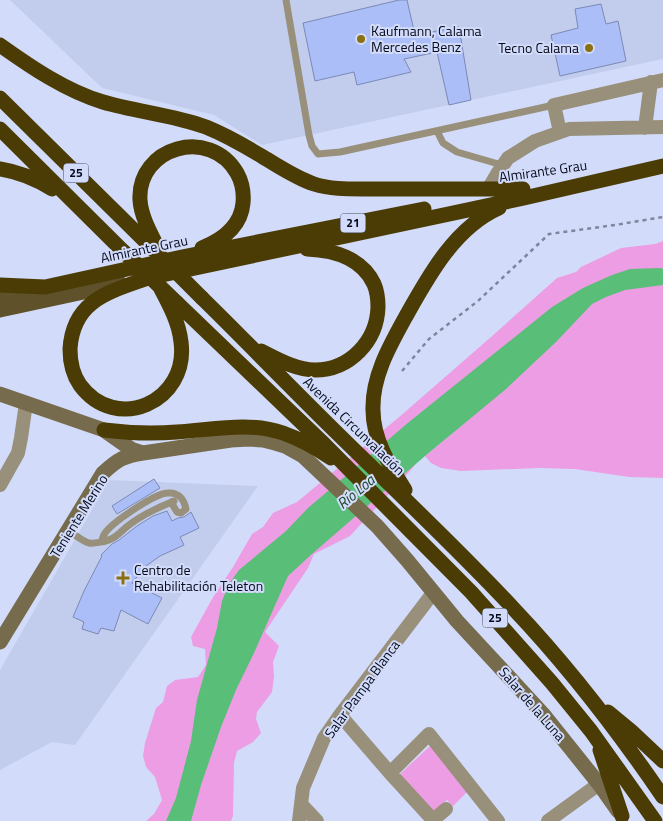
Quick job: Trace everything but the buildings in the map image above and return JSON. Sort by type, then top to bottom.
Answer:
[{"type":"highway","points":[[0,45],[35,68],[78,92],[101,101],[207,128],[234,140],[288,172],[312,183],[341,189],[488,189],[523,193]]},
{"type":"highway","name":"Avenida Circunvalación","points":[[0,98],[154,247],[202,298],[335,431],[405,495],[423,516],[514,609],[589,697],[663,797]]},
{"type":"highway","name":"25","points":[[0,129],[153,281],[173,304],[320,446],[351,471],[432,552],[552,683],[591,731],[655,821]]},
{"type":"highway","points":[[154,247],[140,201],[143,178],[152,165],[164,155],[181,148],[198,146],[213,151],[228,162],[242,184],[244,199],[241,213],[236,225],[224,236],[210,245],[182,257]]},
{"type":"highway","name":"Almirante Grau","points":[[45,287],[182,257],[603,179],[663,166]]},
{"type":"highway","points":[[0,169],[34,178],[76,205]]},
{"type":"highway","points":[[405,495],[379,442],[374,421],[373,399],[377,377],[385,357],[425,281],[437,264],[453,244],[474,223],[523,193]]},
{"type":"highway","name":"Almirante Grau","points":[[153,281],[523,193]]},
{"type":"highway","points":[[244,340],[266,354],[288,364],[314,370],[333,368],[352,358],[372,334],[377,318],[378,301],[374,285],[364,271],[350,259],[341,255],[319,250],[290,248]]},
{"type":"highway","points":[[153,281],[106,294],[89,305],[78,318],[74,327],[71,344],[71,362],[77,379],[89,395],[105,404],[124,409],[142,406],[159,398],[166,392],[179,371],[182,354],[173,304]]},
{"type":"highway","points":[[0,285],[45,287]]},
{"type":"highway","points":[[104,430],[144,433],[255,427],[282,432],[320,446]]},
{"type":"highway","points":[[589,697],[631,731],[663,761]]},
{"type":"highway","points":[[591,731],[604,761],[623,818]]},
{"type":"main road","name":"Almirante Grau","points":[[0,310],[153,281]]},
{"type":"main road","name":"Almirante Grau","points":[[0,296],[45,287]]},
{"type":"street","points":[[560,132],[554,105],[657,81],[645,128]]},
{"type":"street","points":[[488,189],[508,158],[535,141],[560,132],[569,129],[663,127]]},
{"type":"street","points":[[0,394],[104,430],[130,449],[143,453]]},
{"type":"street","points":[[0,485],[18,453],[26,402]]},
{"type":"street","points":[[104,430],[110,449],[104,474]]},
{"type":"street","name":"Teniente Merino","points":[[0,642],[104,474],[119,459],[133,454],[231,440],[263,440],[284,446],[310,463],[377,526]]},
{"type":"street","name":"Salar de la Luna","points":[[377,526],[457,621],[543,714],[599,784],[623,818]]},
{"type":"street","name":"Salar Pampa Blanca","points":[[298,821],[302,788],[324,738],[434,593]]},
{"type":"street","points":[[340,715],[433,820],[446,808]]},
{"type":"street","points":[[390,773],[430,734],[498,821]]},
{"type":"street","points":[[548,821],[599,784]]},
{"type":"street","points":[[301,804],[317,821]]},
{"type":"lane","points":[[286,0],[309,135],[312,146],[318,154],[340,152],[554,105]]},
{"type":"lane","points":[[437,131],[444,143],[458,152],[502,165]]},
{"type":"lane","points":[[102,540],[105,533],[130,512],[160,495],[169,492],[176,494],[182,498],[186,509],[183,512],[176,512],[160,495]]},
{"type":"lane","points":[[69,531],[90,543],[111,540],[132,523],[182,498]]},
{"type":"path","points":[[402,371],[430,339],[478,301],[549,234],[615,226],[663,217]]},
{"type":"shaded area","points":[[10,0],[663,0],[663,59],[262,145],[214,115],[102,88]]},
{"type":"shaded area","points":[[663,241],[663,478],[629,477],[575,469],[539,468],[461,471],[441,468],[431,463],[425,456],[454,432],[434,442],[350,536],[314,554],[308,568],[265,632],[279,646],[273,662],[272,692],[257,712],[256,719],[261,733],[253,742],[237,751],[234,763],[233,816],[231,821],[146,821],[154,814],[162,800],[155,777],[146,767],[143,756],[156,708],[163,702],[167,686],[175,680],[198,677],[206,665],[205,649],[193,646],[191,637],[252,534],[263,527],[273,513],[297,502],[398,418],[557,278],[576,272],[581,267],[621,248],[655,244]]},
{"type":"shaded area","name":"Centro de Rehabilitación Teleton","points":[[109,480],[258,486],[75,745],[52,742],[0,770],[0,670]]},
{"type":"shaded area","points":[[430,746],[468,791],[453,806],[447,800],[433,812],[400,774]]},
{"type":"water","name":"Río Loa","points":[[630,269],[663,269],[663,285],[625,290],[592,304],[556,342],[506,389],[425,456],[288,576],[221,727],[191,821],[166,821],[176,798],[191,741],[197,700],[217,628],[222,601],[229,584],[239,570],[409,422],[552,307],[583,288],[612,275]]},
{"type":"place","name":"Kaufmann, Calama Mercedes Benz","points":[[361,39]]},
{"type":"place","name":"Tecno Calama","points":[[589,48]]},
{"type":"place","name":"Centro de Rehabilitación Teleton","points":[[123,578]]}]
